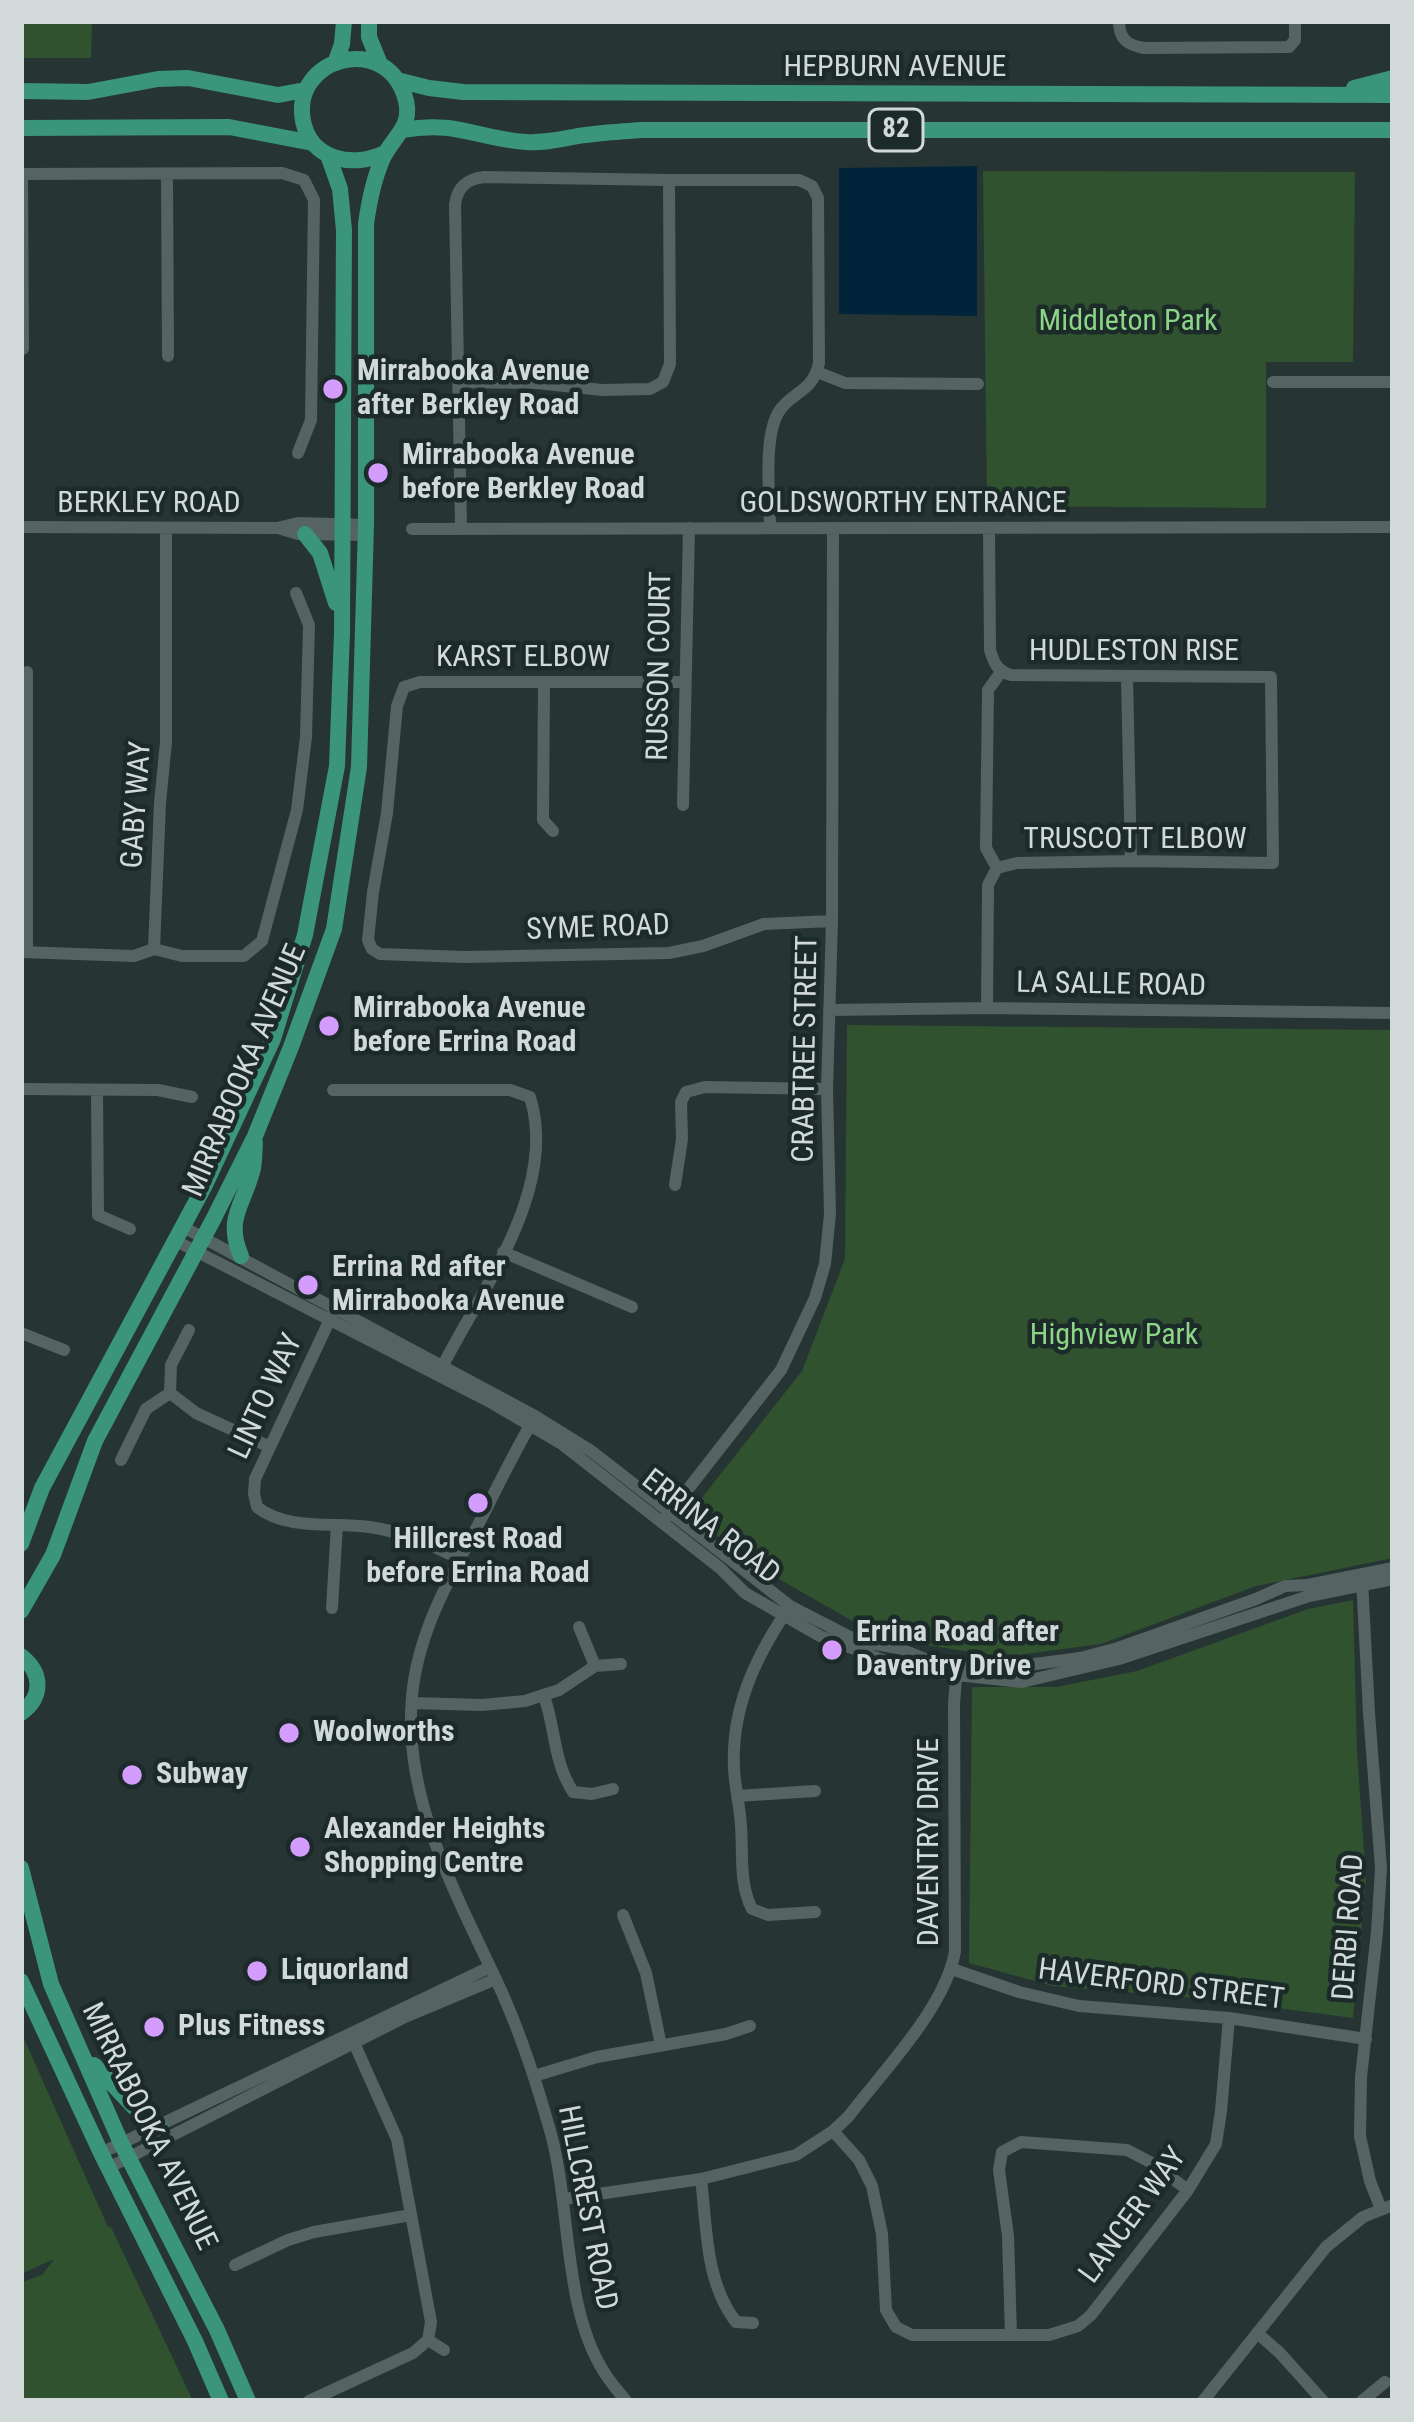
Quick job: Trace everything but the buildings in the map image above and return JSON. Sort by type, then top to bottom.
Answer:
[{"type":"main road","points":[[336,61],[344,21]]},
{"type":"main road","points":[[369,21],[369,37],[380,64],[398,80],[407,104],[403,130],[385,153],[357,162],[328,155],[314,143],[302,118],[305,90],[336,61],[358,58],[380,64]]},
{"type":"main road","points":[[21,92],[88,92],[188,78],[278,95],[305,90]]},
{"type":"main road","points":[[1294,96],[1393,78]]},
{"type":"main road","name":"HEPBURN AVENUE","points":[[398,80],[463,92],[1393,95]]},
{"type":"main road","points":[[21,128],[229,127],[314,143]]},
{"type":"main road","name":"HEPBURN AVENUE","points":[[403,130],[460,128],[522,142],[551,142],[640,130],[1393,130]]},
{"type":"main road","name":"MIRRABOOKA AVENUE","points":[[21,1611],[53,1555],[95,1441],[255,1136],[334,929],[359,767],[366,530],[366,224],[372,187],[385,153]]},
{"type":"main road","name":"MIRRABOOKA AVENUE","points":[[21,1544],[42,1488],[180,1234],[273,1039],[304,935],[337,766],[342,633],[344,230],[340,189],[328,155]]},
{"type":"main road","points":[[304,534],[320,553],[342,633]]},
{"type":"main road","points":[[242,1256],[236,1242],[235,1214],[254,1168],[255,1136]]},
{"type":"main road","points":[[21,1640],[38,1691],[22,1716]]},
{"type":"main road","name":"MIRRABOOKA AVENUE","points":[[21,1868],[51,1984],[125,2150],[218,2330],[248,2401]]},
{"type":"main road","name":"MIRRABOOKA AVENUE","points":[[21,1981],[221,2401]]},
{"type":"main road","points":[[75,2040],[110,2085],[160,2125]]},
{"type":"street","points":[[1119,21],[1123,38],[1144,48],[1289,47],[1295,40],[1295,21]]},
{"type":"street","points":[[23,349],[22,174],[282,173],[304,180],[314,200],[311,420],[298,453]]},
{"type":"street","points":[[166,175],[168,356]]},
{"type":"street","points":[[461,527],[455,205],[464,184],[484,176],[800,180],[812,186],[819,206],[818,372],[781,409],[772,427],[770,528]]},
{"type":"street","points":[[458,382],[602,390],[650,389],[663,382],[670,364],[669,181]]},
{"type":"street","points":[[818,372],[845,383],[978,384]]},
{"type":"street","points":[[1273,382],[1393,382]]},
{"type":"street","name":"BERKLEY ROAD","points":[[277,528],[298,523],[366,530]]},
{"type":"street","name":"BERKLEY ROAD","points":[[21,527],[277,528],[304,534],[342,529]]},
{"type":"street","name":"GOLDSWORTHY ENTRANCE","points":[[412,529],[1393,527]]},
{"type":"street","name":"GABY WAY","points":[[154,949],[166,742],[166,528]]},
{"type":"street","name":"RUSSON COURT","points":[[683,806],[688,528]]},
{"type":"street","name":"CRABTREE STREET","points":[[666,1518],[781,1370],[815,1298],[825,1264],[830,1214],[833,528]]},
{"type":"street","name":"HUDLESTON RISE","points":[[989,528],[990,650],[1001,673],[1271,677],[1273,863]]},
{"type":"street","points":[[27,672],[24,952],[134,956],[154,949],[182,956],[244,956],[262,941],[297,810],[306,737],[308,625],[296,593]]},
{"type":"street","points":[[997,868],[986,848],[988,690],[1001,673]]},
{"type":"street","points":[[1127,677],[1131,861]]},
{"type":"street","name":"KARST ELBOW","points":[[368,940],[389,800],[397,706],[404,687],[420,682],[683,682]]},
{"type":"street","points":[[544,683],[542,820],[553,831]]},
{"type":"street","name":"TRUSCOTT ELBOW","points":[[987,1008],[988,885],[997,868],[1017,863],[1273,863]]},
{"type":"street","name":"SYME ROAD","points":[[368,940],[380,954],[669,953],[764,924],[832,921]]},
{"type":"street","name":"LA SALLE ROAD","points":[[829,1010],[1393,1013]]},
{"type":"street","points":[[675,1185],[681,1102],[686,1092],[705,1087],[827,1089]]},
{"type":"street","points":[[21,1089],[158,1090],[192,1097]]},
{"type":"street","points":[[333,1090],[510,1090],[530,1097],[537,1119],[534,1174],[503,1252],[440,1370]]},
{"type":"street","points":[[97,1091],[98,1214],[130,1229]]},
{"type":"street","name":"ERRINA ROAD","points":[[180,1234],[590,1450],[666,1518],[820,1636],[929,1672],[957,1669],[1022,1682],[1094,1666],[1393,1568]]},
{"type":"street","name":"ERRINA ROAD","points":[[201,1244],[242,1256],[333,1314]]},
{"type":"street","points":[[503,1252],[632,1307]]},
{"type":"street","name":"LINTO WAY","points":[[333,1314],[255,1479],[257,1508],[279,1520],[368,1526],[410,1537],[460,1559]]},
{"type":"street","points":[[170,1393],[171,1364],[189,1330]]},
{"type":"street","points":[[21,1333],[64,1350]]},
{"type":"street","points":[[170,1393],[196,1413],[270,1447]]},
{"type":"street","points":[[122,1460],[146,1409],[170,1393]]},
{"type":"street","name":"HILLCREST ROAD","points":[[533,1421],[430,1620],[412,1703],[416,1769],[453,1887],[534,2076],[564,2199],[580,2316],[602,2370],[626,2401]]},
{"type":"street","name":"LINTO WAY","points":[[245,1520],[257,1508]]},
{"type":"street","points":[[332,1608],[337,1525]]},
{"type":"street","name":"ERRINA ROAD","points":[[1362,1579],[1393,1579]]},
{"type":"street","name":"DERBI ROAD","points":[[1362,1579],[1381,1868],[1360,2077],[1360,2136],[1370,2181],[1387,2207]]},
{"type":"street","points":[[787,1611],[754,1668],[736,1718],[745,1894],[752,1909],[768,1915],[815,1912]]},
{"type":"street","points":[[579,1628],[595,1666]]},
{"type":"street","points":[[412,1703],[525,1701],[560,1690],[595,1666],[621,1664]]},
{"type":"street","name":"DAVENTRY DRIVE","points":[[564,2199],[701,2179],[796,2155],[848,2117],[936,2002],[955,1951],[957,1669]]},
{"type":"street","points":[[544,1696],[560,1773],[573,1792],[613,1789]]},
{"type":"street","points":[[737,1796],[815,1791]]},
{"type":"street","points":[[623,1915],[650,1987],[661,2045]]},
{"type":"street","name":"HAVERFORD STREET","points":[[952,1969],[1079,2006],[1228,2018],[1366,2038]]},
{"type":"street","points":[[105,2160],[493,1973]]},
{"type":"street","name":"LANCER WAY","points":[[833,2132],[859,2160],[872,2186],[882,2234],[886,2310],[896,2327],[912,2335],[1049,2335],[1078,2326],[1090,2315],[1188,2190],[1216,2144],[1228,2018]]},
{"type":"street","points":[[534,2076],[597,2056],[750,2026]]},
{"type":"street","points":[[125,2150],[160,2125],[352,2039]]},
{"type":"street","points":[[309,2401],[413,2353],[428,2340],[431,2322],[397,2139],[352,2039]]},
{"type":"street","points":[[1011,2335],[1008,2236],[999,2170],[1002,2152],[1021,2142],[1127,2150],[1188,2190]]},
{"type":"street","points":[[701,2179],[713,2282],[736,2322],[753,2323]]},
{"type":"street","points":[[1203,2401],[1326,2247],[1363,2217],[1387,2207]]},
{"type":"street","points":[[236,2265],[314,2232],[411,2215]]},
{"type":"street","points":[[1257,2333],[1324,2401]]},
{"type":"street","points":[[428,2340],[443,2350]]},
{"type":"street","points":[[1362,2401],[1384,2382]]},
{"type":"green space","points":[[21,21],[92,21],[91,58],[21,58]]},
{"type":"green space","name":"Middleton Park","points":[[983,171],[1355,172],[1353,362],[1266,362],[1266,508],[987,506]]},
{"type":"green space","name":"Highview Park","points":[[847,1025],[1393,1030],[1393,1558],[1256,1586],[1101,1644],[1003,1657],[882,1638],[753,1564],[689,1514],[802,1371],[845,1259]]},
{"type":"green space","points":[[1353,1600],[1366,1879],[1353,2018],[1053,1986],[969,1963],[972,1687],[1056,1687],[1137,1671],[1308,1609]]},
{"type":"green space","points":[[21,2032],[193,2401],[21,2401],[21,2283],[43,2274],[54,2259],[21,2274]]},
{"type":"water","points":[[977,166],[977,316],[839,314],[839,168]]},
{"type":"place","name":"Mirrabooka Avenue after Berkley Road","points":[[333,389]]},
{"type":"place","name":"Mirrabooka Avenue before Berkley Road","points":[[378,473]]},
{"type":"place","name":"Mirrabooka Avenue before Errina Road","points":[[329,1026]]},
{"type":"place","name":"Errina Rd after Mirrabooka Avenue","points":[[308,1285]]},
{"type":"place","name":"Hillcrest Road before Errina Road","points":[[478,1503]]},
{"type":"place","name":"Errina Road after Daventry Drive","points":[[832,1650]]},
{"type":"place","name":"Woolworths","points":[[289,1733]]},
{"type":"place","name":"Subway","points":[[132,1775]]},
{"type":"place","name":"Alexander Heights Shopping Centre","points":[[300,1847]]},
{"type":"place","name":"Liquorland","points":[[257,1971]]},
{"type":"place","name":"Plus Fitness","points":[[154,2027]]}]
